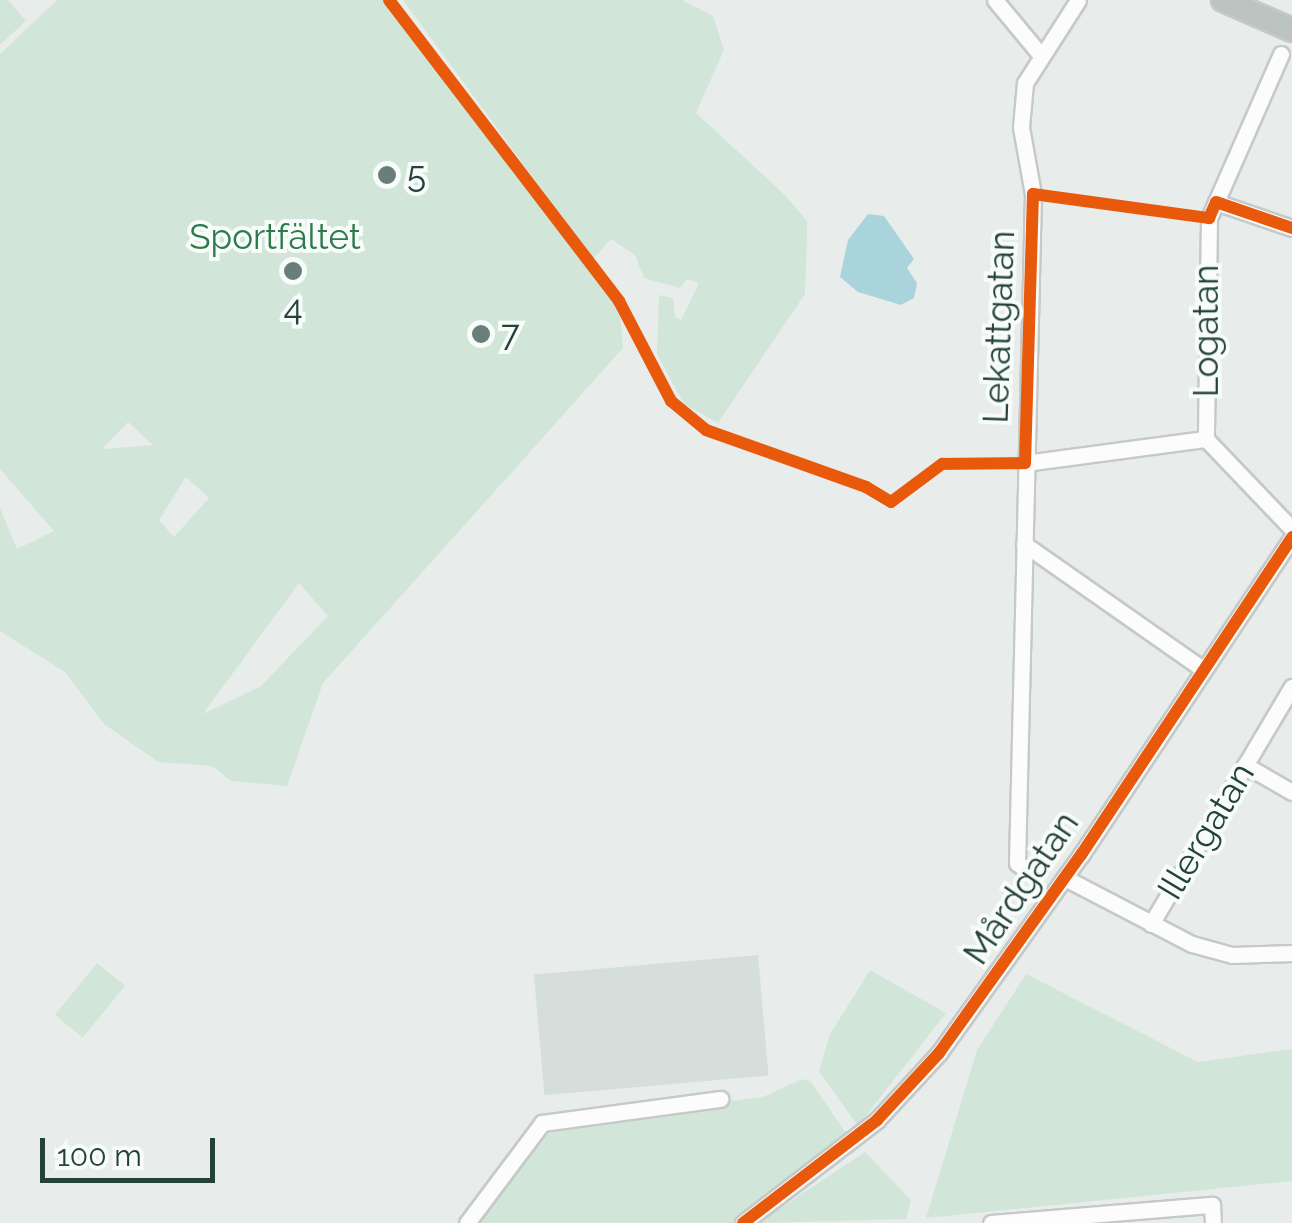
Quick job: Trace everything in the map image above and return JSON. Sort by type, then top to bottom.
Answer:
[{"type":"highway","points":[[1223,0],[1292,30]]},
{"type":"highway","points":[[1263,0],[1292,13]]},
{"type":"street","points":[[995,0],[1040,53]]},
{"type":"street","name":"Lekattgatan","points":[[1025,868],[1016,864],[1033,194],[1020,127],[1026,83],[1040,53],[1078,0]]},
{"type":"street","name":"Logatan","points":[[1280,54],[1208,218],[1203,301],[1206,439],[1292,528]]},
{"type":"street","points":[[1216,202],[1292,228]]},
{"type":"street","points":[[1026,463],[1206,439]]},
{"type":"street","name":"Mårdgatan","points":[[743,1223],[877,1120],[984,995],[1292,537]]},
{"type":"street","points":[[1024,544],[1201,668]]},
{"type":"street","name":"Illergatan","points":[[1152,924],[1292,687]]},
{"type":"street","points":[[1245,765],[1292,792]]},
{"type":"street","points":[[1065,878],[1152,924],[1232,955],[1292,953]]},
{"type":"street","points":[[467,1223],[542,1123],[720,1099]]},
{"type":"street","points":[[991,1223],[1091,1218],[1212,1204],[1214,1223]]},
{"type":"shaded area","points":[[758,955],[769,1076],[544,1095],[534,975]]},
{"type":"green space","points":[[0,0],[8,0],[26,21],[0,45]]},
{"type":"green space","name":"Sportfältet","points":[[57,0],[389,0],[619,301],[623,348],[323,683],[287,786],[231,781],[212,766],[158,762],[104,724],[65,672],[0,631],[0,508],[17,549],[54,531],[0,469],[0,54]],"holes":[[[128,422],[153,445],[104,449],[103,448]],[[186,477],[209,498],[174,537],[159,520]],[[299,583],[328,616],[261,686],[203,714]]]},
{"type":"green space","points":[[403,0],[681,0],[713,16],[724,50],[696,113],[785,195],[807,221],[805,294],[718,423],[684,404],[657,354],[659,295],[673,298],[675,317],[681,320],[699,283],[687,279],[680,288],[644,278],[635,255],[611,239],[593,259]]},
{"type":"green space","points":[[97,963],[125,986],[83,1038],[55,1015]]},
{"type":"green space","points":[[870,970],[946,1013],[858,1126],[819,1071],[830,1034]]},
{"type":"green space","points":[[1026,974],[1198,1062],[1292,1049],[1292,1181],[926,1218],[977,1050]]},
{"type":"green space","points":[[802,1079],[811,1082],[848,1136],[733,1223],[476,1223],[523,1152],[565,1120],[763,1097]]},
{"type":"green space","points":[[865,1152],[911,1200],[906,1219],[758,1223]]},
{"type":"water","points":[[868,214],[884,216],[914,259],[907,268],[917,283],[914,298],[901,305],[858,292],[840,277],[848,240]]},
{"type":"cycle path","points":[[389,0],[619,301],[671,401],[706,430],[866,487],[891,502],[942,464],[1025,463],[1033,194],[1209,218],[1216,202],[1292,228]]},
{"type":"cycle path","points":[[743,1223],[877,1120],[939,1053],[1081,855],[1292,537]]},
{"type":"place","name":"5","points":[[387,175]]},
{"type":"place","name":"4","points":[[293,271]]},
{"type":"place","name":"7","points":[[481,334]]}]
